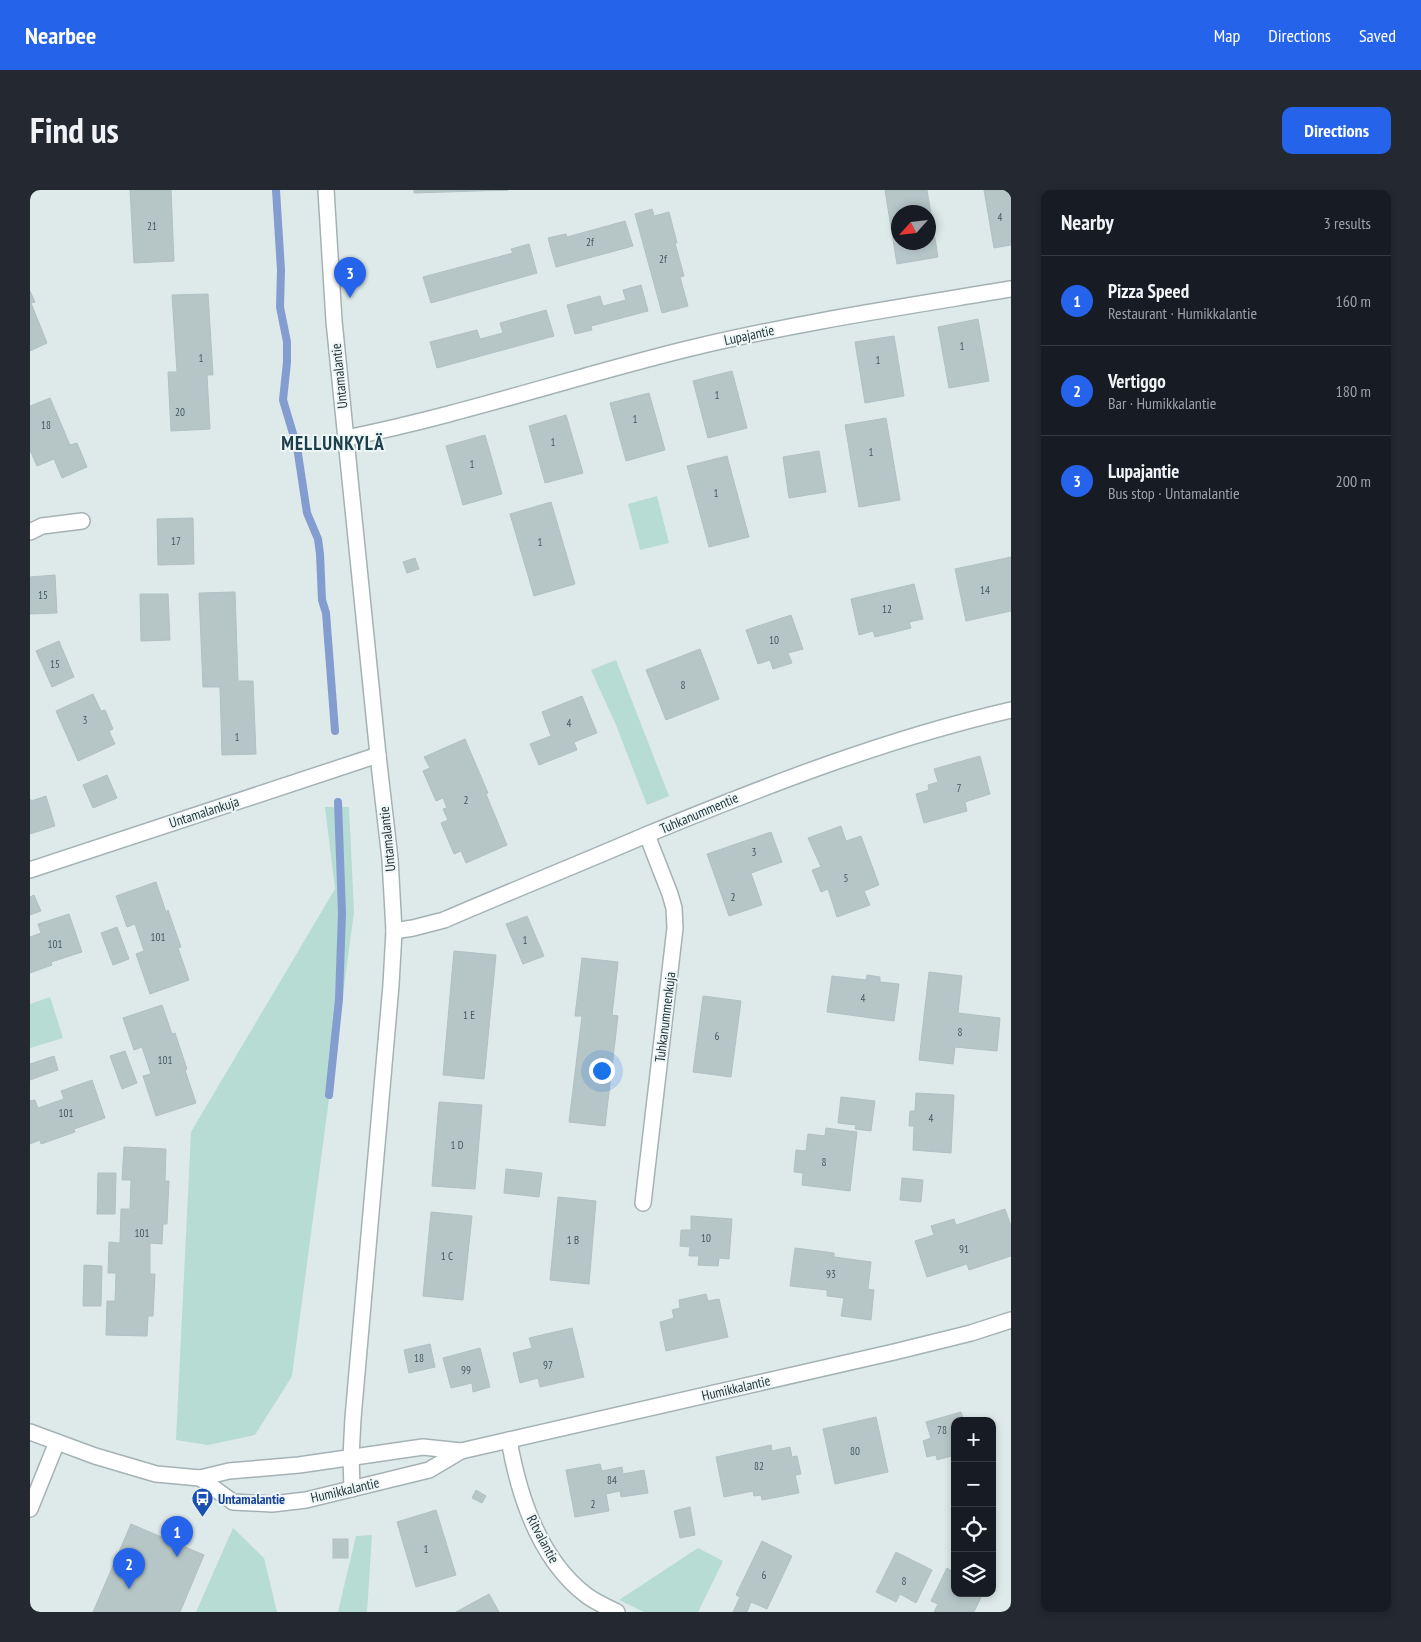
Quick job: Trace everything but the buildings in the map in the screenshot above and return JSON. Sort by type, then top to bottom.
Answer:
[{"type":"street","name":"Untamalantie","points":[[326,190],[334,321],[390,860],[394,930],[351,1456],[352,1489]]},
{"type":"street","name":"Lupajantie","points":[[346,438],[431,419],[685,350],[761,332],[1011,289]]},
{"type":"street","points":[[30,532],[42,526],[82,521]]},
{"type":"street","name":"Tuhkanummentie","points":[[394,930],[413,928],[444,920],[747,793],[817,768],[894,743],[1011,710]]},
{"type":"street","name":"Untamalankuja","points":[[30,870],[378,755]]},
{"type":"street","name":"Tuhkanummenkuja","points":[[643,1203],[675,928],[674,908],[670,894],[647,835]]},
{"type":"street","name":"Humikkalantie","points":[[30,1432],[156,1474],[200,1478],[229,1471],[300,1465],[351,1456],[423,1447],[461,1450],[894,1352],[971,1333],[1011,1320]]},
{"type":"street","name":"Ritvalantie","points":[[508,1440],[514,1468],[529,1514],[549,1555],[567,1578],[588,1597],[616,1612]]},
{"type":"street","points":[[30,1508],[57,1442]]},
{"type":"street","name":"Humikkalantie","points":[[200,1478],[233,1502],[272,1504],[306,1500],[429,1470],[461,1450]]},
{"type":"green space","points":[[657,496],[669,543],[640,550],[628,504]]},
{"type":"green space","points":[[616,660],[669,796],[647,805],[616,725],[591,670]]},
{"type":"green space","points":[[325,807],[349,807],[354,912],[292,1376],[255,1435],[208,1445],[176,1440],[191,1132],[335,889]]},
{"type":"green space","points":[[50,997],[63,1038],[30,1048],[30,1004]]},
{"type":"green space","points":[[233,1528],[264,1558],[277,1612],[196,1612]]},
{"type":"green space","points":[[372,1535],[367,1612],[338,1612],[356,1536]]},
{"type":"green space","points":[[698,1548],[723,1561],[698,1612],[644,1612],[619,1600]]},
{"type":"waterway","points":[[276,190],[281,270],[280,307],[287,342],[283,400],[297,447],[307,513],[318,539],[335,731]]},
{"type":"waterway","points":[[329,1095],[339,999],[342,913],[338,802]]},
{"type":"place","name":"Lupajantie","points":[[350,298]]},
{"type":"place","name":"Untamalantie","points":[[202,1518]]},
{"type":"place","name":"Pizza Speed","points":[[177,1557]]},
{"type":"place","name":"Vertiggo","points":[[129,1589]]},
{"type":"district","name":"MELLUNKYLÄ","points":[[333,443]]}]
